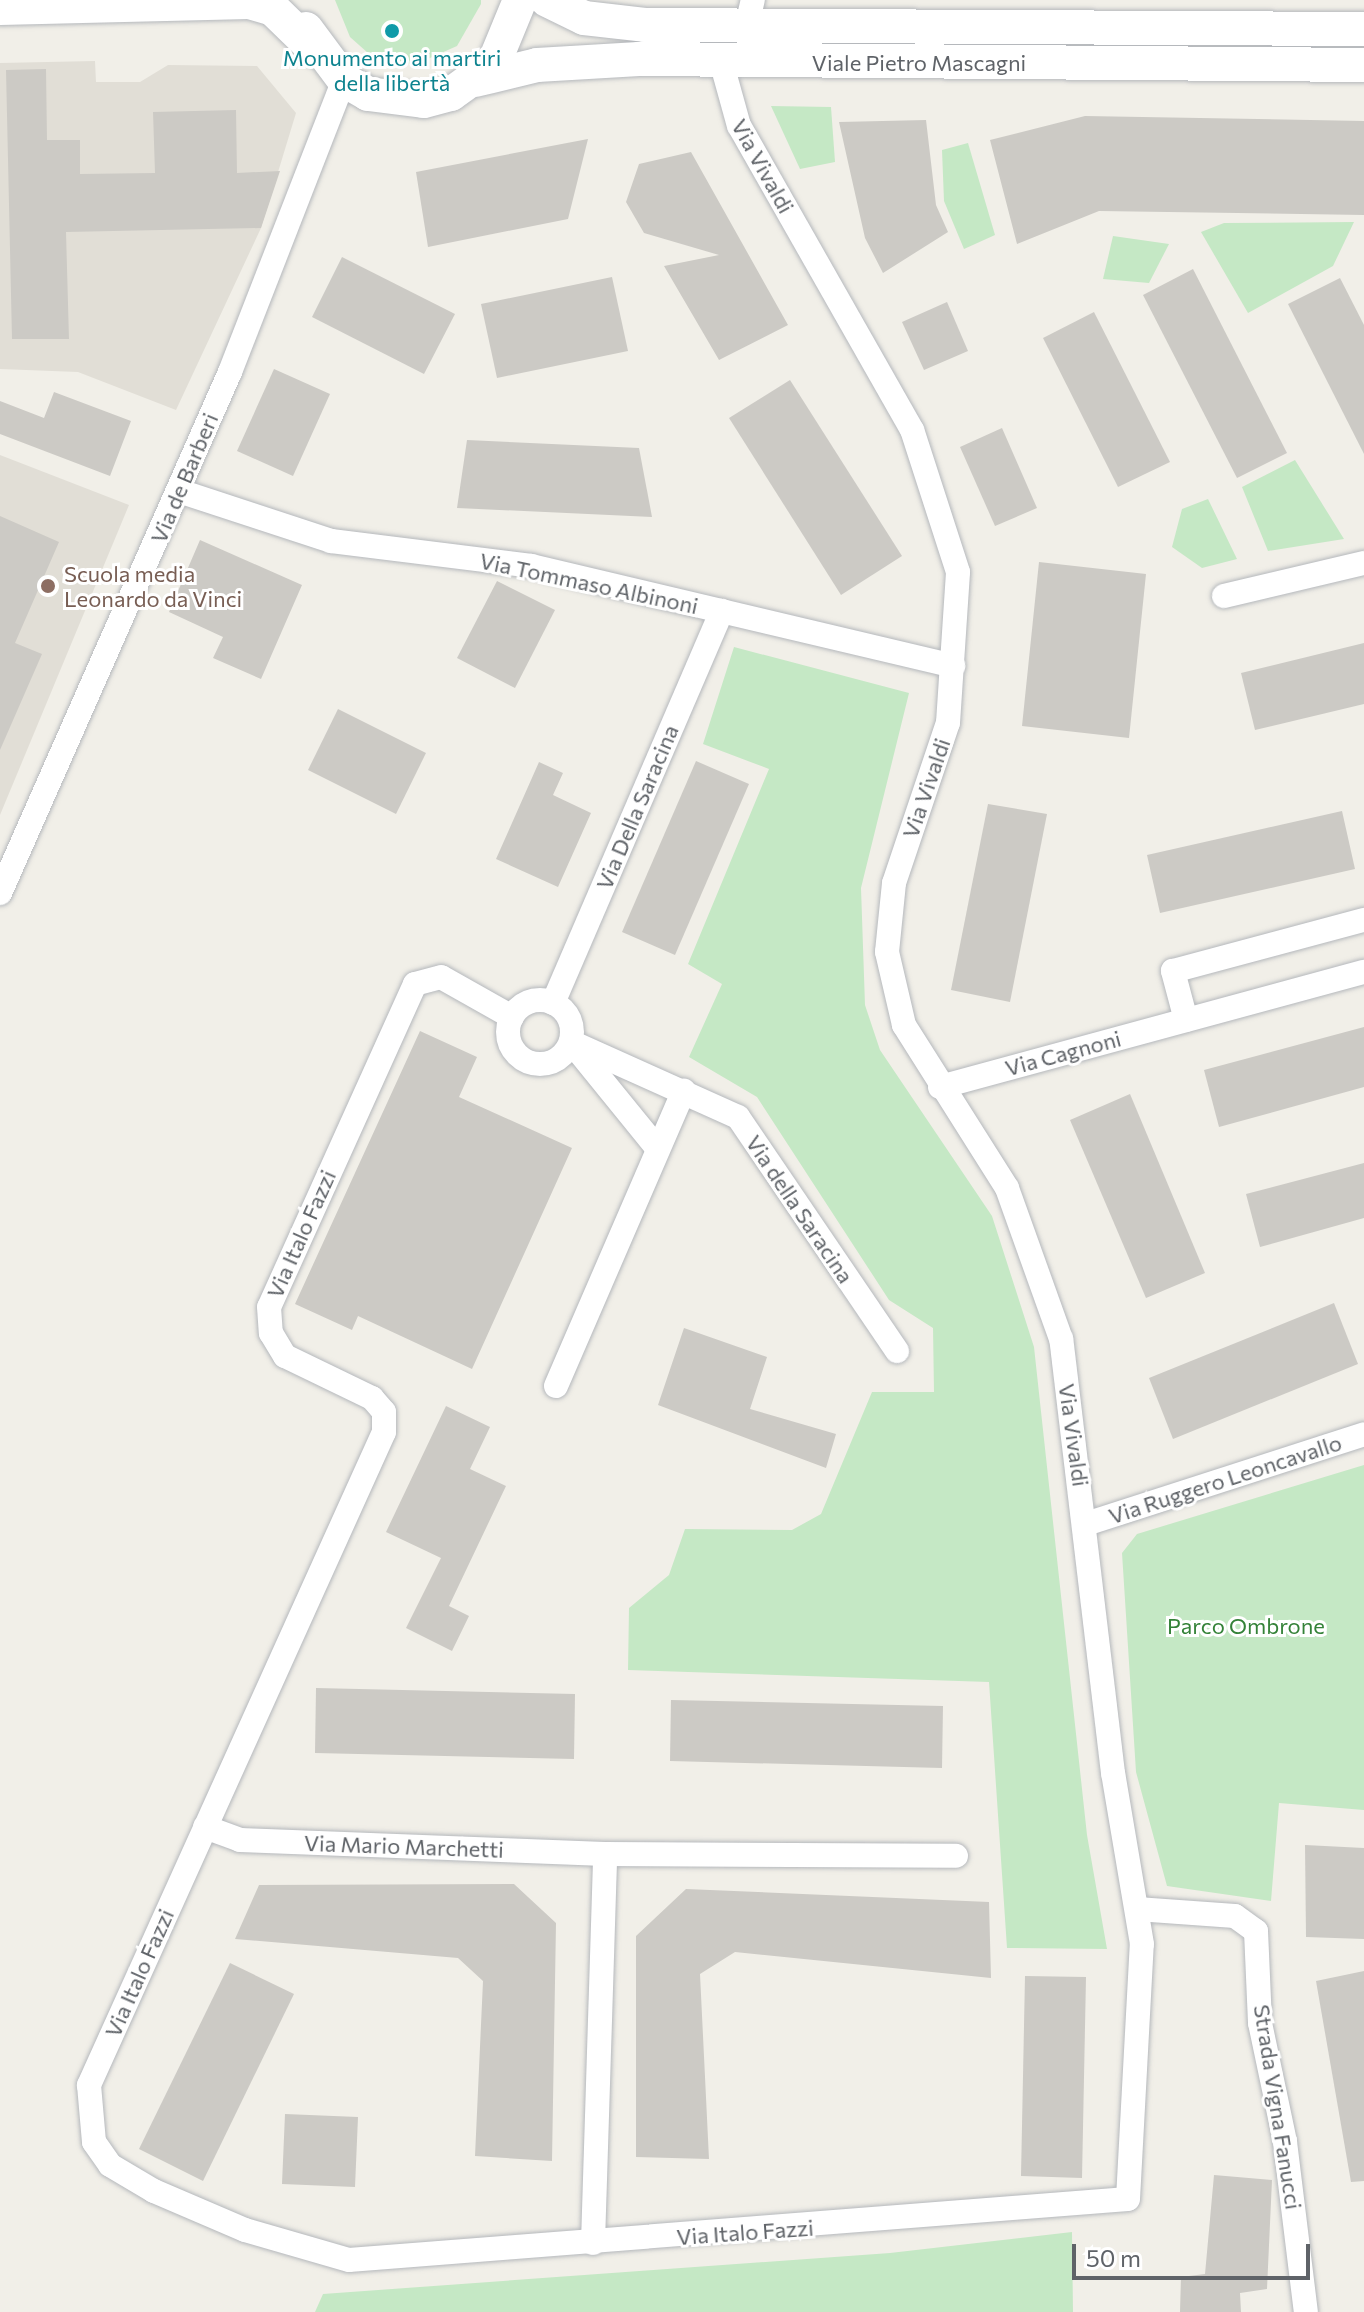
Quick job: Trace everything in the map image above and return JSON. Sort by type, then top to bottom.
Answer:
[{"type":"main road","points":[[299,0],[315,50]]},
{"type":"main road","points":[[0,8],[249,2],[273,9],[344,80],[368,94],[424,101],[475,80],[507,43],[520,0]]},
{"type":"main road","name":"Viale Pietro Mascagni","points":[[547,0],[584,18],[750,12],[1364,29]]},
{"type":"main road","name":"Viale Pietro Mascagni","points":[[475,80],[587,60],[1364,65]]},
{"type":"street","name":"Via Vivaldi","points":[[721,61],[739,126],[912,430],[958,572],[948,723],[888,923],[890,986],[940,1087],[1007,1188],[1043,1278],[1061,1339],[1086,1524]]},
{"type":"street","name":"Via de Barberi","points":[[0,893],[179,491],[323,147],[344,80]]},
{"type":"street","name":"Via Tommaso Albinoni","points":[[179,491],[331,541],[531,566],[953,666]]},
{"type":"street","points":[[1224,596],[1364,563]]},
{"type":"street","name":"Via Della Saracina","points":[[553,1003],[722,611]]},
{"type":"street","points":[[1186,1020],[1173,971],[1364,920]]},
{"type":"street","name":"Via Cagnoni","points":[[940,1087],[1364,972]]},
{"type":"street","name":"Via Italo Fazzi","points":[[512,1017],[449,980],[415,984],[269,1307],[271,1333],[285,1356],[372,1398],[386,1422],[89,2085],[89,2129],[110,2165],[245,2230],[349,2260],[1128,2199],[1140,2039],[1137,1909]]},
{"type":"street","points":[[571,1042],[549,1064],[528,1062],[508,1038],[512,1017],[525,1004],[553,1003],[567,1015],[571,1042],[657,1148]]},
{"type":"street","name":"Via della Saracina","points":[[571,1042],[684,1090],[738,1117],[897,1351]]},
{"type":"street","points":[[556,1386],[684,1090]]},
{"type":"street","name":"Via Ruggero Leoncavallo","points":[[1086,1524],[1364,1434]]},
{"type":"street","points":[[1086,1524],[1111,1760],[1137,1909]]},
{"type":"street","name":"Via Mario Marchetti","points":[[205,1827],[240,1840],[605,1854],[956,1856]]},
{"type":"street","points":[[593,2243],[605,1854]]},
{"type":"street","name":"Strada Vigna Fanucci","points":[[1137,1909],[1235,1916],[1256,1931],[1260,2023],[1285,2142],[1306,2312]]},
{"type":"shaded area","points":[[95,61],[96,82],[140,82],[168,65],[257,66],[296,113],[261,228],[176,410],[78,372],[0,369],[0,63]]},
{"type":"shaded area","name":"Scuola media Leonardo da Vinci","points":[[0,455],[129,505],[0,815]]},
{"type":"green space","points":[[335,0],[481,0],[481,4],[457,46],[414,65],[368,53],[350,37]]},
{"type":"green space","points":[[771,106],[831,107],[835,162],[800,169]]},
{"type":"green space","points":[[968,143],[995,235],[964,249],[944,201],[942,150]]},
{"type":"green space","points":[[1354,222],[1333,266],[1248,313],[1201,232],[1224,223]]},
{"type":"green space","points":[[1113,236],[1169,244],[1149,283],[1103,279]]},
{"type":"green space","points":[[1295,460],[1344,539],[1268,551],[1242,487]]},
{"type":"green space","points":[[1208,499],[1237,559],[1202,568],[1172,547],[1182,509]]},
{"type":"green space","points":[[734,647],[909,693],[861,888],[865,1005],[880,1050],[992,1216],[1034,1347],[1087,1835],[1107,1949],[1007,1948],[989,1682],[628,1670],[629,1608],[669,1575],[685,1529],[792,1530],[821,1514],[872,1392],[934,1392],[933,1328],[889,1300],[757,1097],[689,1057],[722,984],[688,964],[769,769],[703,744]]},
{"type":"green space","name":"Parco Ombrone","points":[[1364,1465],[1364,1810],[1279,1803],[1271,1901],[1167,1886],[1136,1772],[1122,1553],[1137,1534]]},
{"type":"green space","points":[[1072,2232],[1073,2312],[315,2312],[323,2294],[890,2253]]},
{"type":"building","points":[[46,69],[47,140],[80,140],[80,174],[155,173],[153,112],[236,110],[237,173],[280,171],[261,228],[66,232],[69,339],[12,339],[6,70]]},
{"type":"building","points":[[1085,116],[1364,121],[1364,215],[1099,211],[1017,244],[990,140]]},
{"type":"building","points":[[926,120],[936,205],[948,232],[883,273],[865,238],[839,122]]},
{"type":"building","points":[[588,139],[568,219],[428,247],[416,172]]},
{"type":"building","points":[[691,152],[788,325],[719,360],[664,266],[719,255],[644,233],[626,202],[639,164]]},
{"type":"building","points":[[342,257],[455,314],[424,374],[312,317]]},
{"type":"building","points":[[1193,269],[1287,453],[1237,478],[1143,295]]},
{"type":"building","points":[[612,277],[628,351],[497,378],[481,304]]},
{"type":"building","points":[[1340,278],[1364,325],[1364,454],[1288,304]]},
{"type":"building","points":[[947,302],[968,351],[924,370],[902,322]]},
{"type":"building","points":[[1094,312],[1170,462],[1118,487],[1043,338]]},
{"type":"building","points":[[274,369],[330,394],[293,476],[237,451]]},
{"type":"building","points":[[790,380],[902,556],[841,595],[729,418]]},
{"type":"building","points":[[54,392],[131,421],[110,476],[0,434],[0,401],[44,418]]},
{"type":"building","points":[[1002,428],[1037,508],[995,526],[960,447]]},
{"type":"building","points":[[467,440],[639,448],[652,517],[457,508]]},
{"type":"building","points":[[0,516],[59,542],[15,643],[42,654],[0,750]]},
{"type":"building","points":[[200,540],[302,585],[261,679],[213,658],[223,637],[169,612]]},
{"type":"building","points":[[1039,562],[1146,574],[1129,738],[1022,726]]},
{"type":"building","points":[[497,581],[555,610],[515,688],[457,658]]},
{"type":"building","points":[[1364,643],[1364,704],[1255,730],[1241,673]]},
{"type":"building","points":[[338,709],[426,753],[396,814],[308,770]]},
{"type":"building","points":[[696,761],[749,784],[675,955],[622,932]]},
{"type":"building","points":[[539,762],[563,773],[553,795],[591,813],[558,887],[496,859]]},
{"type":"building","points":[[988,804],[1047,814],[1010,1002],[951,990]]},
{"type":"building","points":[[1342,811],[1355,869],[1160,913],[1147,855]]},
{"type":"building","points":[[1364,1027],[1364,1087],[1219,1127],[1204,1070]]},
{"type":"building","points":[[420,1031],[477,1057],[459,1097],[572,1148],[472,1369],[358,1316],[352,1330],[295,1304]]},
{"type":"building","points":[[1130,1094],[1205,1273],[1146,1298],[1070,1120]]},
{"type":"building","points":[[1364,1163],[1364,1218],[1260,1247],[1246,1194]]},
{"type":"building","points":[[1334,1303],[1358,1364],[1173,1439],[1149,1378]]},
{"type":"building","points":[[684,1328],[767,1357],[750,1409],[836,1434],[826,1468],[658,1405]]},
{"type":"building","points":[[446,1406],[490,1427],[470,1469],[506,1486],[449,1606],[469,1616],[452,1651],[406,1628],[441,1558],[386,1532]]},
{"type":"building","points":[[316,1688],[575,1694],[574,1759],[315,1753]]},
{"type":"building","points":[[671,1700],[943,1706],[942,1768],[670,1761]]},
{"type":"building","points":[[1305,1845],[1364,1848],[1364,1939],[1306,1937]]},
{"type":"building","points":[[514,1884],[556,1923],[552,2161],[475,2156],[483,1981],[458,1958],[235,1939],[259,1885]]},
{"type":"building","points":[[686,1889],[989,1902],[991,1978],[735,1952],[700,1974],[709,2159],[636,2157],[636,1936]]},
{"type":"building","points":[[230,1963],[294,1994],[203,2181],[139,2149]]},
{"type":"building","points":[[1364,1971],[1364,2181],[1351,2182],[1316,1981]]},
{"type":"building","points":[[1025,1976],[1086,1977],[1082,2178],[1021,2176]]},
{"type":"building","points":[[285,2114],[358,2117],[355,2187],[282,2184]]},
{"type":"building","points":[[1214,2175],[1272,2180],[1267,2289],[1240,2293],[1241,2312],[1180,2312],[1181,2277],[1205,2274]]},
{"type":"place","name":"Monumento ai martiri della libertà","points":[[392,31]]},
{"type":"place","name":"Scuola media Leonardo da Vinci","points":[[48,586]]}]
